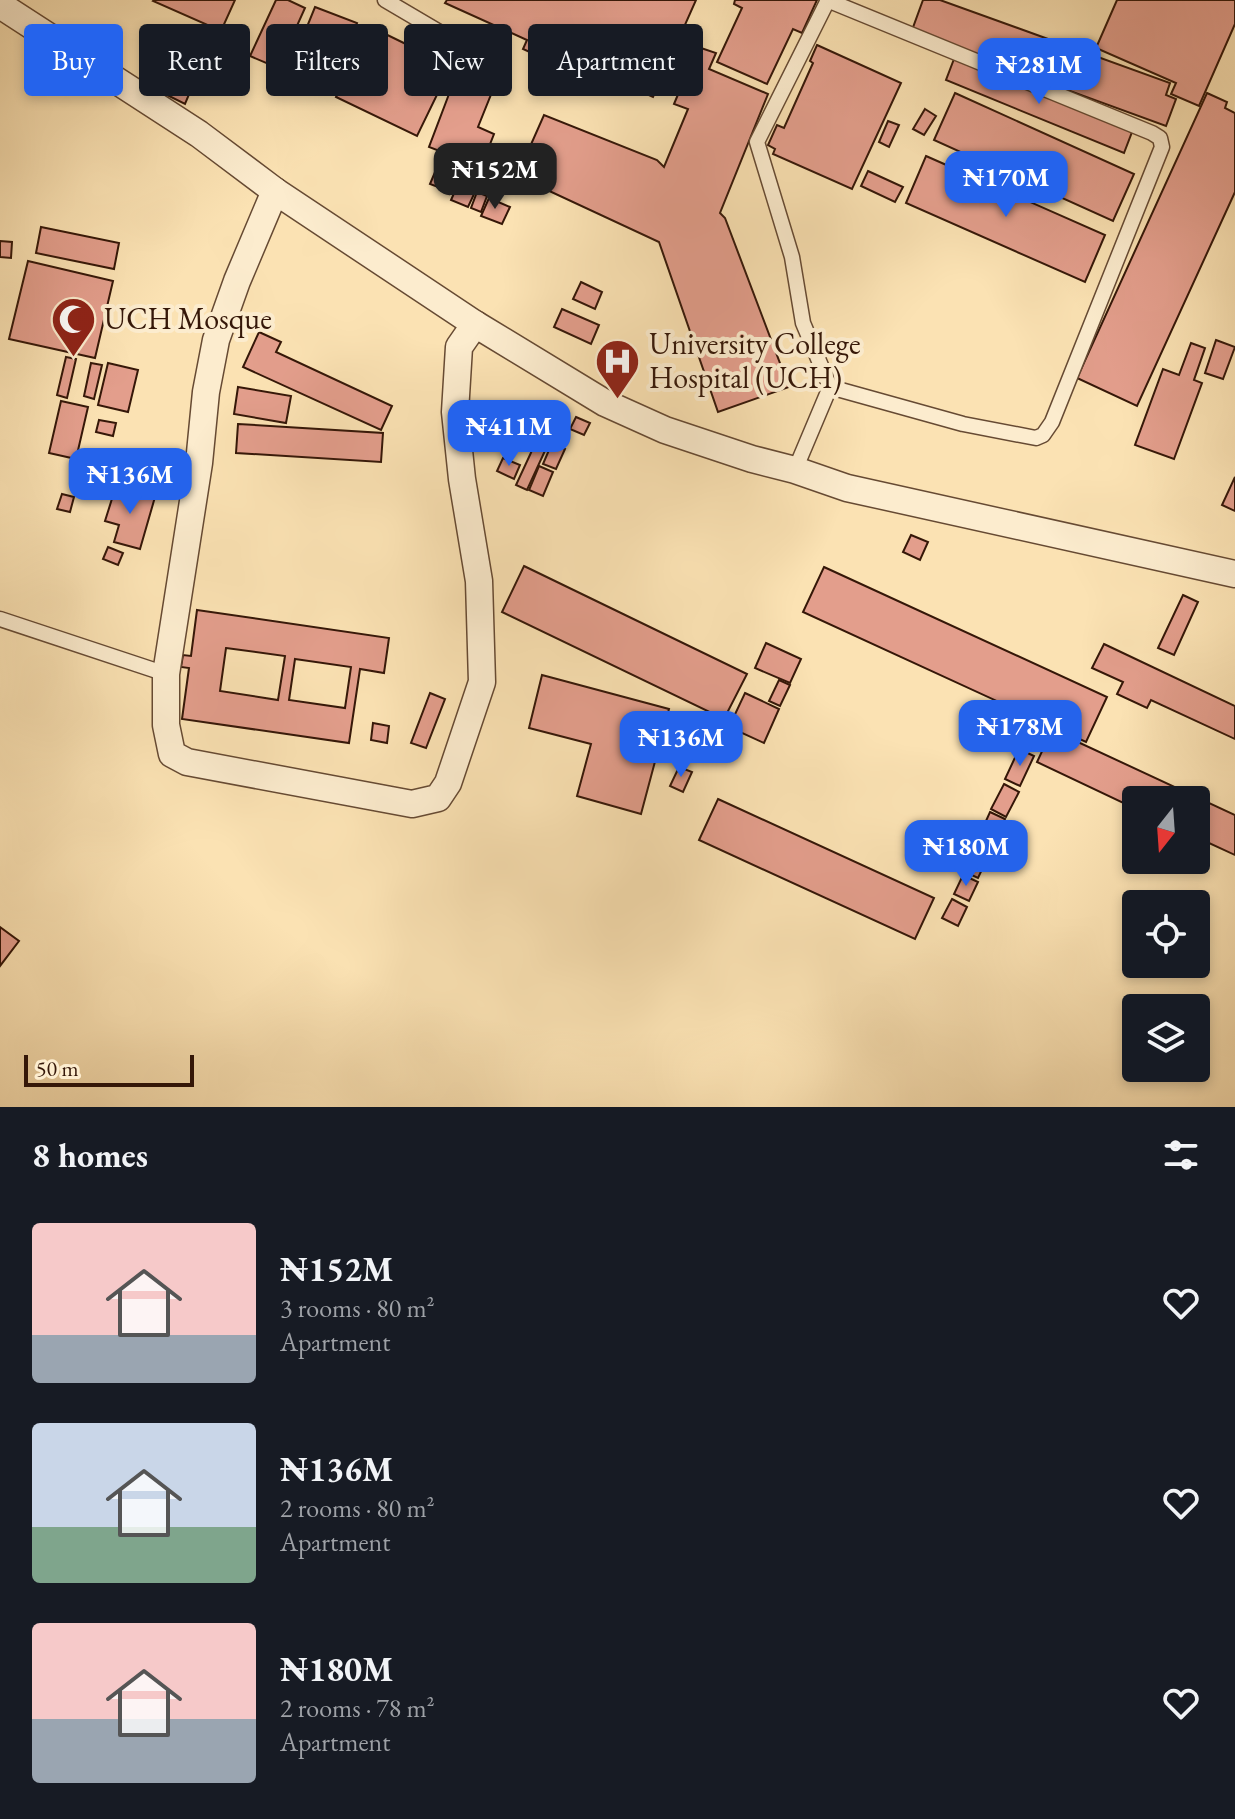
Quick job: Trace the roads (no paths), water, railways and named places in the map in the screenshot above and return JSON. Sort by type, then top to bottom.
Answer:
[{"type":"street","points":[[0,5],[199,134],[275,191],[475,324],[605,403],[665,430],[847,488],[1235,574]]},
{"type":"street","points":[[275,191],[216,340],[206,392],[199,463],[166,674],[166,725],[172,754],[187,762],[412,804],[438,798],[448,783],[482,682],[479,581],[462,479],[455,412],[459,347],[475,324]]},
{"type":"lane","points":[[385,0],[426,24]]},
{"type":"lane","points":[[795,470],[830,387],[803,323],[792,257],[757,142],[828,0],[1160,138],[1162,147],[1052,422],[1043,435],[1036,438],[963,424],[830,387]]},
{"type":"lane","points":[[0,619],[166,674]]},
{"type":"place","name":"UCH Mosque","points":[[73,358]]},
{"type":"place","name":"University College Hospital (UCH)","points":[[618,400]]}]
